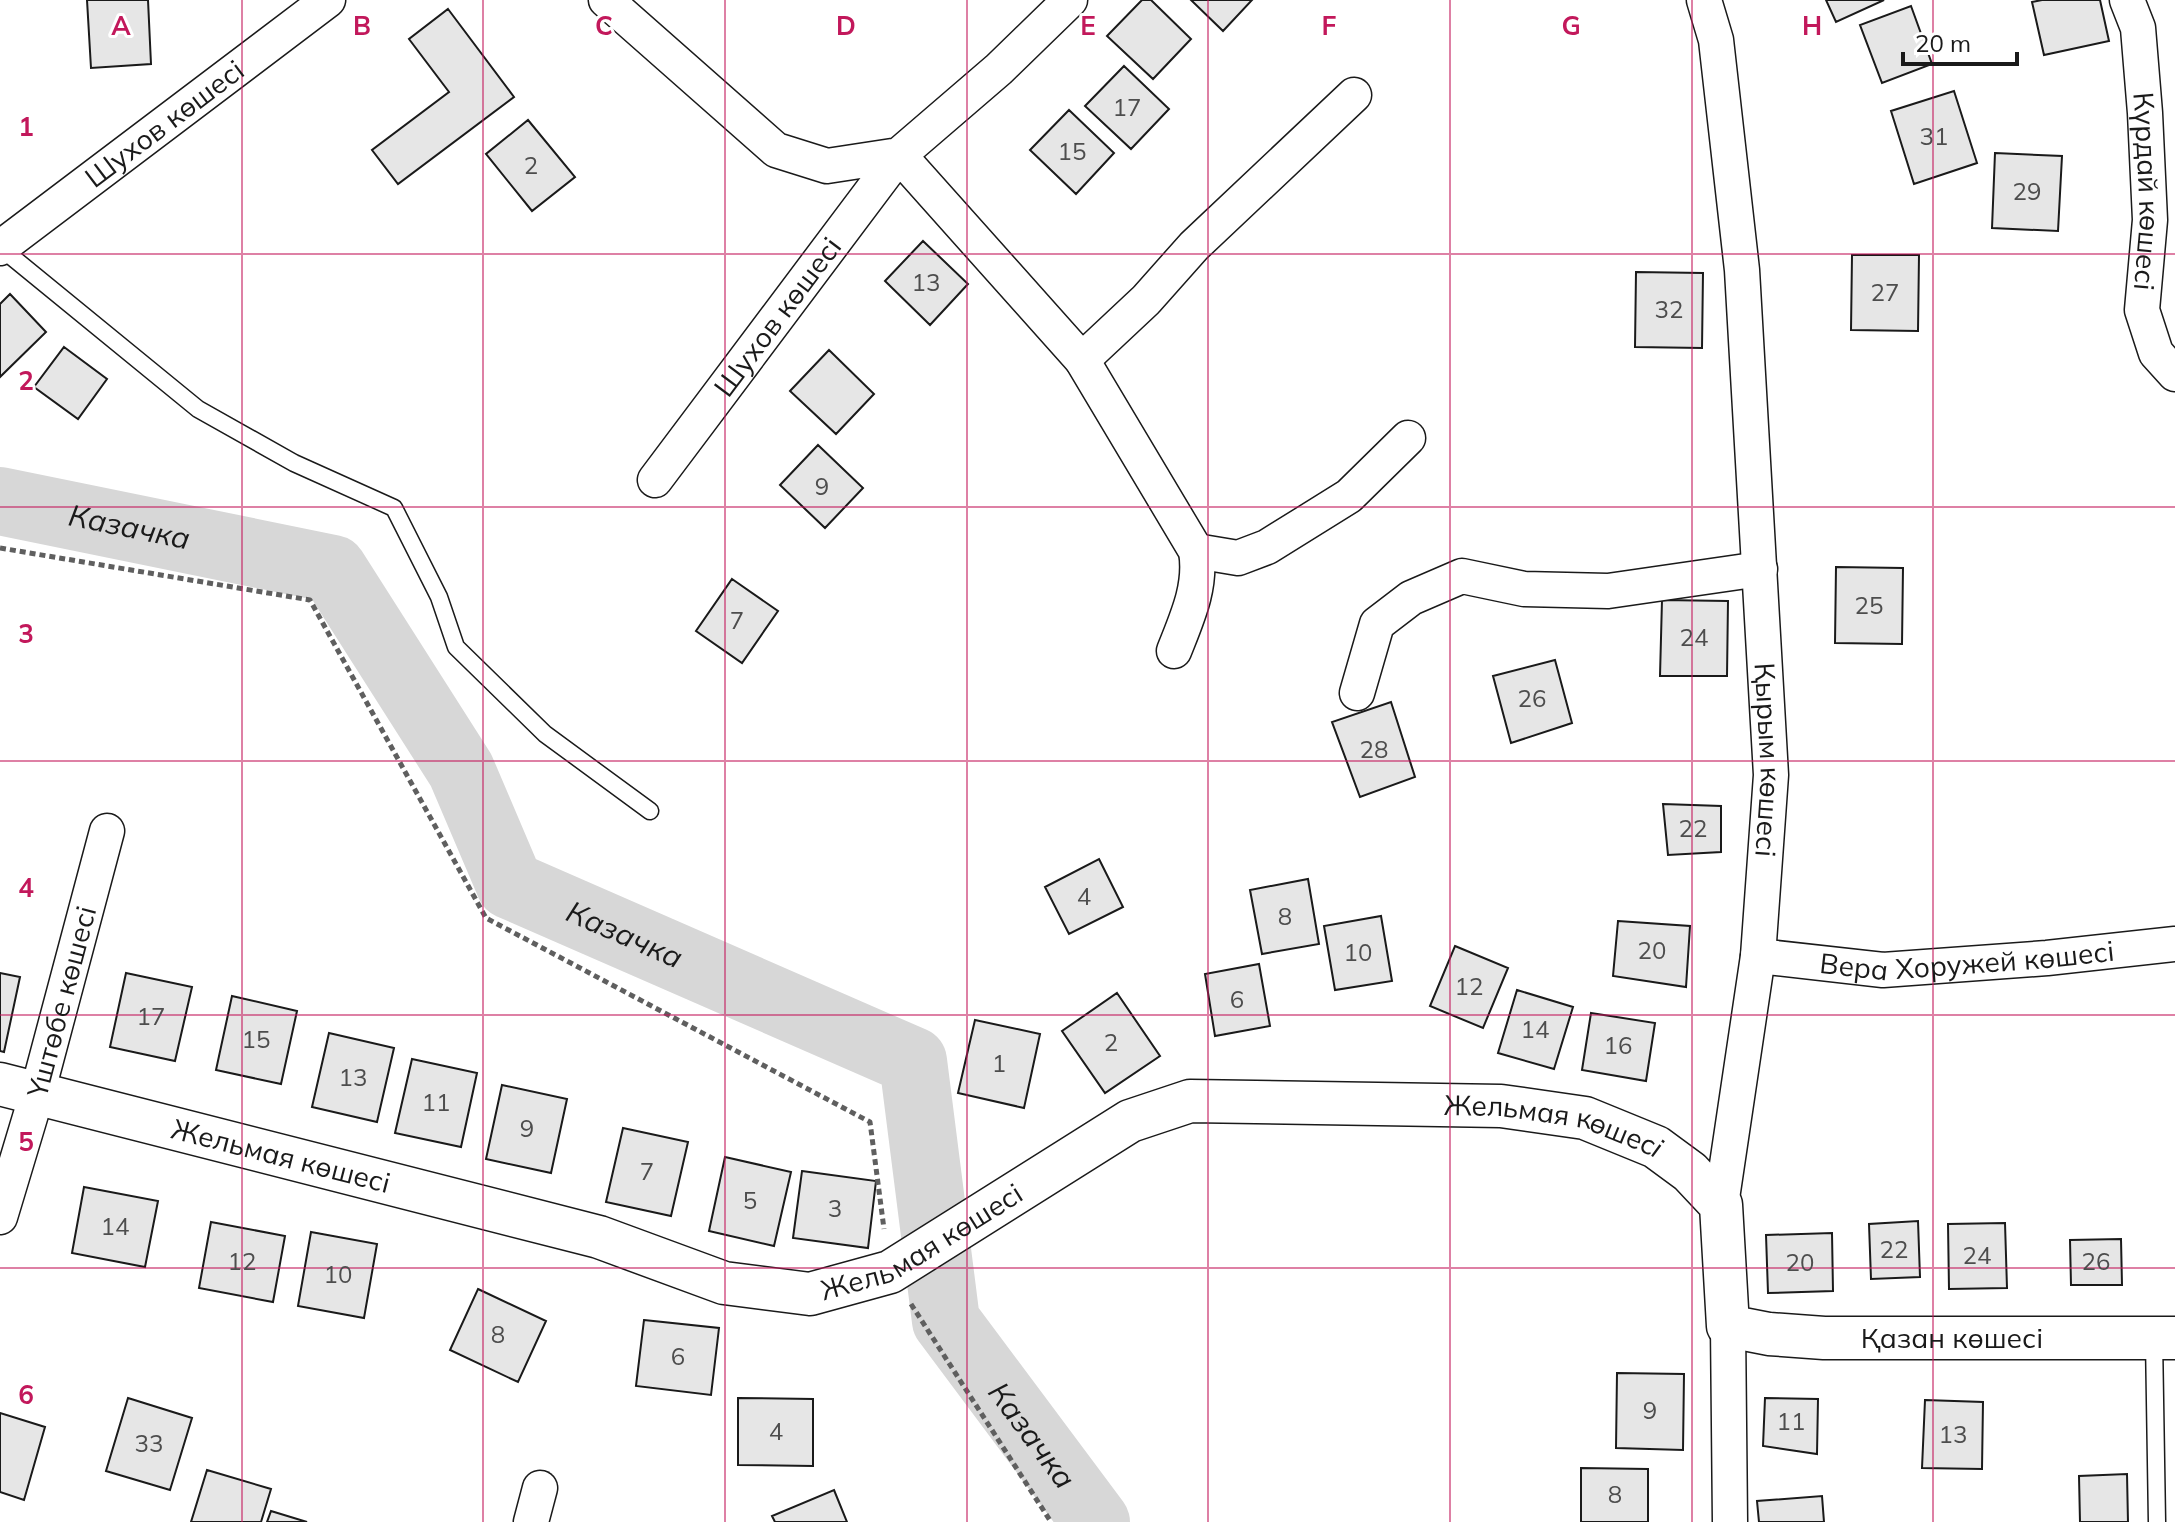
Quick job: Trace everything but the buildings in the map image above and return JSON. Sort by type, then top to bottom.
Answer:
[{"type":"street","name":"Шухов көшесі","points":[[0,248],[328,0]]},
{"type":"street","points":[[606,0],[776,150],[827,166],[899,155],[1082,360],[1196,551],[1199,567],[1191,607],[1174,651]]},
{"type":"street","name":"Шухов көшесі","points":[[655,480],[899,155],[999,69],[1070,0]]},
{"type":"street","name":"Қырым көшесі","points":[[1704,0],[1716,40],[1742,270],[1771,775],[1758,956],[1721,1205],[1728,1326],[1730,1522]]},
{"type":"street","name":"Күрдай көшесі","points":[[2127,0],[2138,28],[2146,128],[2150,220],[2142,310],[2156,353],[2175,374]]},
{"type":"street","points":[[1082,360],[1146,300],[1194,246],[1354,95]]},
{"type":"street","points":[[1196,551],[1238,558],[1267,547],[1349,496],[1408,438]]},
{"type":"street","points":[[1357,693],[1377,624],[1411,598],[1462,576],[1524,589],[1608,591],[1760,569]]},
{"type":"street","name":"Үштөбе көшесі","points":[[0,1217],[18,1089],[107,831]]},
{"type":"street","name":"Вера Хоружей көшесі","points":[[1758,956],[1883,970],[2047,958],[2175,944]]},
{"type":"street","name":"Жельмая көшесі","points":[[18,1089],[599,1237],[724,1283],[810,1294],[890,1272],[1130,1121],[1190,1101],[1501,1106],[1585,1118],[1656,1147],[1690,1172],[1721,1205]]},
{"type":"street","name":"Қазан көшесі","points":[[1728,1326],[1769,1334],[1824,1338],[2164,1338]]},
{"type":"street","points":[[531,1522],[540,1488]]},
{"type":"lane","points":[[0,248],[198,409],[294,463],[394,508],[439,597],[456,647],[545,734],[650,811]]},
{"type":"lane","points":[[2157,1522],[2164,1338]]},
{"type":"path","points":[[0,548],[310,600],[486,918],[870,1122],[890,1272],[1051,1522]]},
{"type":"waterway","name":"Казачка","points":[[0,501],[333,569],[461,770],[510,885],[913,1061],[946,1321],[1096,1522]]}]
